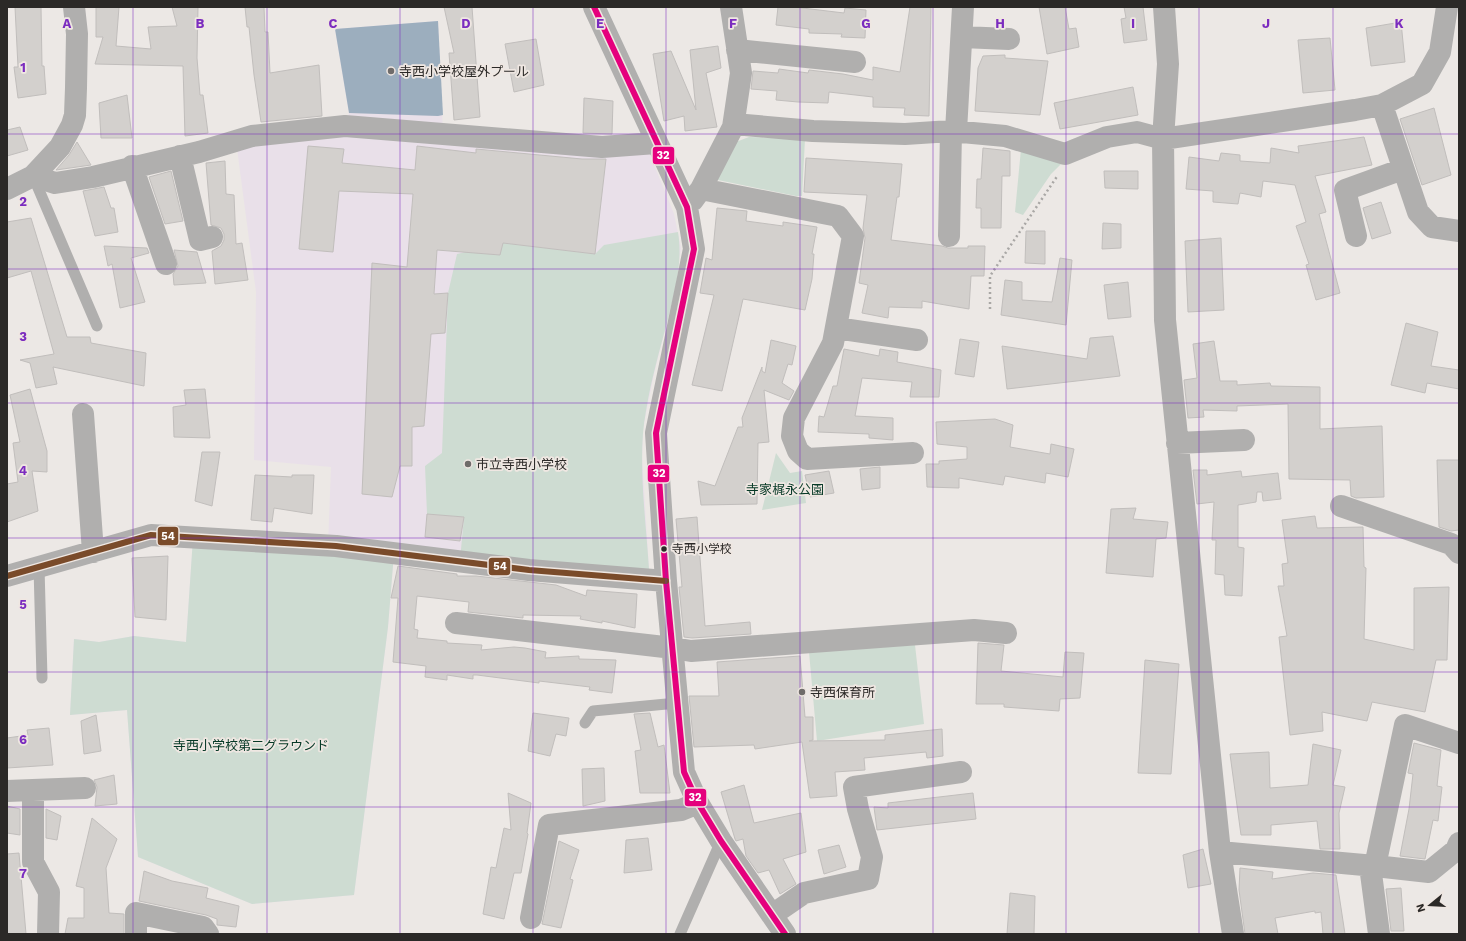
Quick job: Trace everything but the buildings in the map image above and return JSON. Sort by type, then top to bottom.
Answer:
[{"type":"street","points":[[7,189],[34,176],[60,146],[72,125],[75,115],[77,34],[74,7]]},
{"type":"street","points":[[594,7],[656,143],[687,206],[694,248],[656,432],[666,581],[684,772],[698,803],[721,841],[785,934]]},
{"type":"street","points":[[687,206],[702,189],[734,124],[741,73],[731,7]]},
{"type":"street","points":[[949,236],[954,131],[963,7]]},
{"type":"street","points":[[1164,7],[1168,64],[1163,139],[1165,320],[1220,852],[1233,934]]},
{"type":"street","points":[[734,124],[813,131],[897,134],[954,131],[1005,136],[1064,154],[1107,137],[1137,132],[1163,139],[1382,105],[1422,84],[1440,52],[1447,7]]},
{"type":"street","points":[[962,37],[1009,39]]},
{"type":"street","points":[[737,50],[855,62]]},
{"type":"street","points":[[1382,105],[1418,212],[1432,227],[1459,231]]},
{"type":"street","points":[[34,176],[55,183],[93,177],[132,166],[180,156],[252,136],[345,126],[602,147],[656,143]]},
{"type":"street","points":[[180,156],[200,240],[212,237]]},
{"type":"street","points":[[132,166],[166,264]]},
{"type":"street","points":[[1356,236],[1345,190],[1403,169]]},
{"type":"street","points":[[702,189],[838,216],[853,236],[833,343],[794,418],[792,436],[798,451],[807,459],[913,453]]},
{"type":"street","points":[[836,328],[917,340]]},
{"type":"street","points":[[83,414],[92,552]]},
{"type":"street","points":[[1177,443],[1244,440]]},
{"type":"street","points":[[1341,506],[1452,544],[1459,553]]},
{"type":"street","points":[[7,576],[151,535],[336,546],[529,570],[666,581]]},
{"type":"street","points":[[456,623],[690,651],[974,630],[1006,633]]},
{"type":"street","points":[[1379,934],[1372,866],[1405,726],[1459,743]]},
{"type":"street","points":[[772,915],[804,893],[868,879],[872,857],[858,809],[854,787],[961,772]]},
{"type":"street","points":[[7,791],[85,788]]},
{"type":"street","points":[[32,790],[33,862],[49,892],[48,934]]},
{"type":"street","points":[[531,918],[549,825],[681,810],[698,803]]},
{"type":"street","points":[[1220,852],[1429,872],[1456,850],[1459,843]]},
{"type":"street","points":[[136,934],[136,913],[203,927],[208,934]]},
{"type":"lane","points":[[34,176],[97,326]]},
{"type":"lane","points":[[39,567],[42,678]]},
{"type":"lane","points":[[585,723],[593,711],[677,704]]},
{"type":"lane","points":[[680,934],[721,841]]},
{"type":"path","points":[[990,309],[990,276],[1002,255],[1058,177],[1068,152]]},
{"type":"shaded area","name":"市立寺西小学校","points":[[438,21],[443,134],[646,145],[674,214],[681,248],[673,298],[654,374],[643,429],[642,457],[649,569],[394,553],[388,627],[354,895],[252,904],[138,857],[127,710],[70,715],[74,639],[99,642],[134,636],[186,642],[193,538],[328,546],[331,467],[254,460],[256,292],[236,141],[345,126],[349,113],[335,29]]},
{"type":"green space","points":[[749,137],[805,139],[802,196],[713,179],[728,145]]},
{"type":"green space","points":[[1021,149],[1061,164],[1051,174],[1023,215],[1015,212]]},
{"type":"green space","points":[[678,232],[680,254],[678,276],[650,388],[643,429],[642,469],[649,569],[460,560],[464,517],[427,514],[425,466],[442,453],[448,293],[457,254],[466,252],[500,255],[503,243],[595,254],[604,245]]},
{"type":"green space","name":"寺家梶永公園","points":[[776,453],[790,473],[802,471],[806,503],[762,510]]},
{"type":"green space","name":"寺西小学校第二グラウンド","points":[[193,538],[394,553],[388,627],[354,895],[252,904],[138,857],[127,710],[70,715],[74,639],[99,642],[134,636],[186,642]]},
{"type":"green space","points":[[915,645],[924,724],[817,741],[809,652]]},
{"type":"water","name":"寺西小学校屋外プール","points":[[438,21],[443,115],[349,113],[335,29]]},
{"type":"transit line","name":"32","points":[[594,7],[687,207],[694,249],[656,433],[666,581],[684,772],[698,803],[721,841],[785,934]]},
{"type":"transit line","name":"54","points":[[7,576],[151,535],[336,546],[529,570],[666,581]]},
{"type":"place","name":"寺西小学校屋外プール","points":[[391,71]]},
{"type":"place","name":"市立寺西小学校","points":[[468,464]]},
{"type":"place","name":"寺西小学校","points":[[664,549]]},
{"type":"place","name":"寺西保育所","points":[[802,692]]}]
